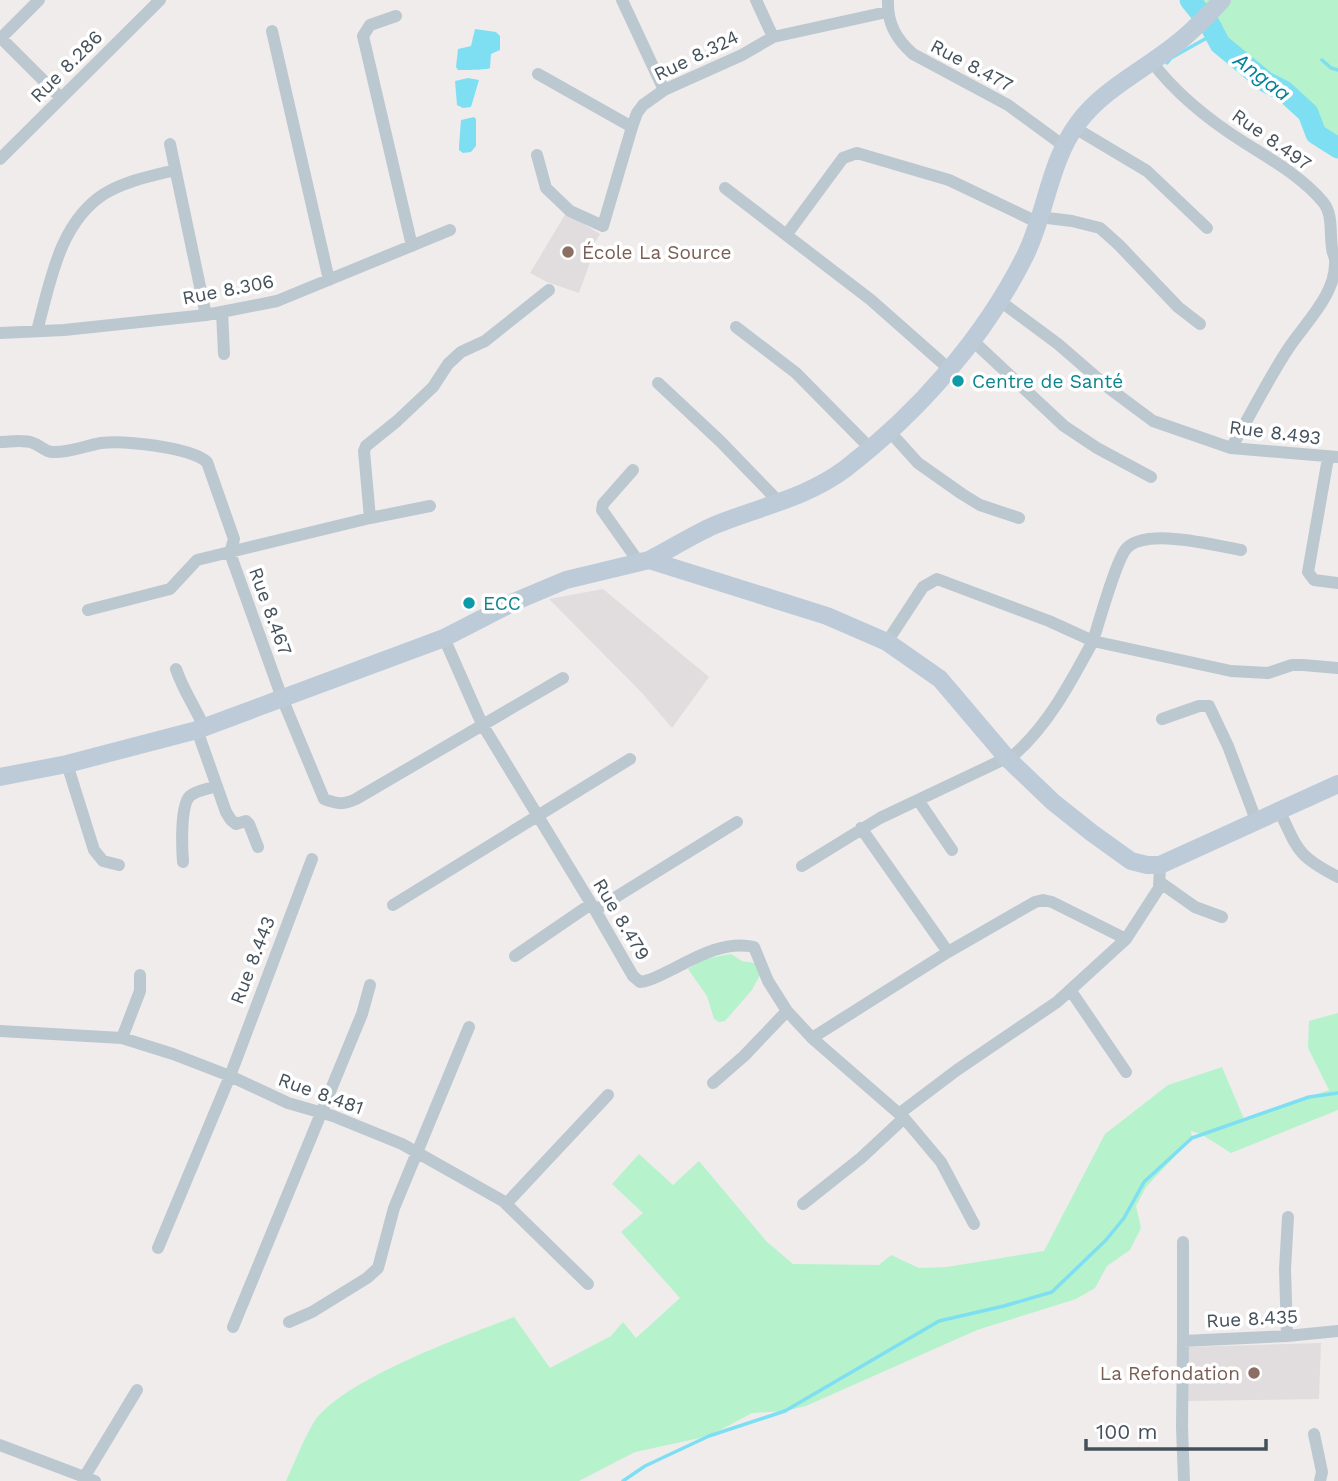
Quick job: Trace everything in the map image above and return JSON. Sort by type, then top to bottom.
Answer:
[{"type":"street","points":[[39,0],[1,38],[61,98]]},
{"type":"street","name":"Rue 8.286","points":[[0,159],[160,0]]},
{"type":"street","points":[[622,0],[664,90]]},
{"type":"street","points":[[756,0],[773,37]]},
{"type":"street","name":"Rue 8.324","points":[[537,155],[546,188],[570,211],[600,227],[605,224],[632,127],[643,105],[664,90],[742,55],[773,37],[888,6]]},
{"type":"street","name":"Rue 8.477","points":[[888,6],[892,29],[903,46],[913,54],[1008,105],[1064,146]]},
{"type":"street","points":[[0,777],[66,764],[201,729],[444,638],[516,601],[566,580],[643,561],[714,526],[780,503],[830,480],[890,432],[917,405],[972,340],[1000,301],[1026,254],[1064,146],[1074,128],[1097,103],[1177,44],[1211,12]]},
{"type":"street","points":[[396,16],[370,25],[362,36],[412,246]]},
{"type":"street","points":[[272,32],[329,280]]},
{"type":"street","name":"Rue 8.497","points":[[1152,62],[1185,99],[1245,143],[1276,161],[1324,203],[1330,221],[1330,239],[1336,262]]},
{"type":"street","points":[[538,74],[632,127]]},
{"type":"street","points":[[1074,128],[1147,171],[1206,228]]},
{"type":"street","points":[[170,144],[206,315]]},
{"type":"street","points":[[787,234],[844,158],[857,153],[949,180],[1038,220],[1072,221],[1100,228],[1178,307],[1200,324]]},
{"type":"street","points":[[37,331],[55,262],[73,227],[102,195],[124,184],[175,170]]},
{"type":"street","points":[[725,188],[871,300],[948,368]]},
{"type":"street","name":"Rue 8.306","points":[[0,333],[206,315],[277,301],[450,230]]},
{"type":"street","points":[[1231,448],[1288,350],[1321,303],[1336,272],[1336,262]]},
{"type":"street","points":[[370,518],[364,451],[366,446],[433,387],[448,364],[461,352],[485,341],[520,310],[549,290]]},
{"type":"street","name":"Rue 8.493","points":[[1000,301],[1153,421],[1231,448],[1333,458]]},
{"type":"street","points":[[222,312],[224,354]]},
{"type":"street","points":[[736,327],[796,373],[870,448]]},
{"type":"street","points":[[972,340],[1063,426],[1151,477]]},
{"type":"street","points":[[658,383],[720,441],[780,503]]},
{"type":"street","points":[[890,432],[918,463],[962,494],[980,505],[1019,518]]},
{"type":"street","name":"Rue 8.467","points":[[0,442],[33,443],[48,452],[72,451],[99,443],[142,444],[199,456],[206,463],[234,539],[230,553],[282,698],[324,799],[346,804],[482,724]]},
{"type":"street","points":[[1333,458],[1308,572],[1314,580],[1338,583]]},
{"type":"street","points":[[633,470],[603,504],[602,510],[643,561],[827,616],[887,642],[940,679],[1007,758],[1053,802],[1131,861],[1147,865],[1160,874],[1195,906],[1222,917]]},
{"type":"street","points":[[88,610],[170,589],[197,560],[429,506]]},
{"type":"street","points":[[802,866],[861,828],[1007,758],[1026,744],[1070,683],[1093,640],[1123,553],[1139,539],[1160,537],[1241,550]]},
{"type":"street","points":[[887,642],[923,587],[937,579],[1093,640],[1231,671],[1268,673],[1292,665],[1338,668]]},
{"type":"street","name":"Rue 8.479","points":[[444,638],[482,724],[633,976],[640,982],[648,981],[726,946],[754,947],[768,981],[787,1011],[811,1038],[902,1116],[941,1162],[974,1224]]},
{"type":"street","points":[[176,669],[183,689],[191,699],[217,786],[231,820],[236,824],[246,821],[258,846]]},
{"type":"street","points":[[482,724],[563,678]]},
{"type":"street","points":[[1162,719],[1199,706],[1209,706],[1228,746],[1256,820]]},
{"type":"street","points":[[393,905],[472,859],[536,816],[630,759]]},
{"type":"street","points":[[66,764],[94,850],[103,861],[118,865]]},
{"type":"street","points":[[803,1204],[861,1158],[902,1116],[1071,991],[1126,939],[1143,916],[1160,874],[1256,820],[1338,783]]},
{"type":"street","points":[[183,862],[186,802],[193,794],[217,786]]},
{"type":"street","points":[[918,800],[952,850]]},
{"type":"street","points":[[1279,810],[1302,854],[1311,863],[1338,877]]},
{"type":"street","points":[[515,956],[737,822]]},
{"type":"street","points":[[861,828],[948,952]]},
{"type":"street","name":"Rue 8.443","points":[[158,1248],[230,1076],[312,859]]},
{"type":"street","points":[[811,1038],[948,952],[1035,902],[1052,902],[1126,939]]},
{"type":"street","points":[[122,1038],[140,991],[140,975]]},
{"type":"street","points":[[233,1327],[362,1014],[370,985]]},
{"type":"street","points":[[1071,991],[1126,1072]]},
{"type":"street","points":[[713,1083],[744,1056],[787,1011]]},
{"type":"street","points":[[289,1322],[312,1312],[367,1278],[378,1268],[394,1208],[469,1027]]},
{"type":"street","name":"Rue 8.481","points":[[0,1031],[122,1038],[173,1054],[230,1076],[288,1103],[321,1113],[417,1151],[506,1204],[588,1284]]},
{"type":"street","points":[[506,1204],[608,1095]]},
{"type":"street","points":[[1287,1336],[1285,1269],[1288,1217]]},
{"type":"street","points":[[1183,1242],[1183,1341]]},
{"type":"street","name":"Rue 8.435","points":[[1184,1481],[1183,1341],[1338,1331]]},
{"type":"street","points":[[0,1445],[90,1478],[137,1390]]},
{"type":"street","points":[[1314,1434],[1322,1472],[1320,1481]]},
{"type":"shaded area","name":"École La Source","points":[[566,213],[600,234],[594,244],[596,246],[579,293],[530,273]]},
{"type":"shaded area","points":[[603,589],[709,677],[672,728],[642,693],[549,599]]},
{"type":"shaded area","name":"La Refondation","points":[[1321,1343],[1319,1399],[1188,1401],[1188,1347]]},
{"type":"green space","points":[[1191,0],[1338,0],[1338,148],[1316,134],[1308,113],[1284,91],[1266,82],[1220,44],[1210,25]]},
{"type":"green space","points":[[731,954],[742,961],[755,963],[760,975],[752,990],[725,1021],[719,1022],[714,1019],[707,996],[688,969],[704,959]]},
{"type":"green space","points":[[1338,1013],[1338,1110],[1231,1153],[1201,1134],[1191,1131],[1192,1138],[1146,1187],[1136,1206],[1141,1228],[1130,1250],[1107,1266],[1095,1288],[1076,1299],[977,1330],[806,1406],[785,1411],[752,1413],[709,1436],[635,1452],[579,1481],[286,1481],[314,1422],[329,1406],[376,1375],[406,1361],[514,1317],[550,1368],[611,1336],[623,1322],[636,1338],[680,1298],[621,1232],[643,1213],[612,1184],[639,1154],[673,1185],[699,1161],[766,1241],[793,1264],[879,1265],[891,1255],[919,1268],[947,1267],[1044,1251],[1105,1134],[1168,1085],[1222,1067],[1244,1119],[1329,1090],[1308,1048],[1309,1021]]},
{"type":"water","points":[[475,29],[496,32],[500,36],[500,50],[491,54],[490,68],[458,70],[458,49],[471,46]]},
{"type":"water","points":[[468,78],[479,80],[471,107],[463,108],[457,105],[455,81]]},
{"type":"water","points":[[474,117],[476,146],[471,152],[463,153],[459,150],[461,120]]},
{"type":"waterway","name":"Angaa","points":[[1190,0],[1210,25],[1220,44],[1266,82],[1284,91],[1308,113],[1316,134],[1338,148]]},
{"type":"waterway","points":[[1167,63],[1171,58],[1214,34]]},
{"type":"waterway","points":[[1322,60],[1338,70]]},
{"type":"waterway","points":[[623,1481],[645,1466],[709,1436],[785,1411],[939,1321],[1052,1292],[1106,1240],[1124,1218],[1144,1182],[1192,1138],[1309,1097],[1338,1093]]},
{"type":"place","name":"École La Source","points":[[568,252]]},
{"type":"place","name":"Centre de Santé","points":[[958,381]]},
{"type":"place","name":"ECC","points":[[469,603]]},
{"type":"place","name":"La Refondation","points":[[1254,1373]]}]
